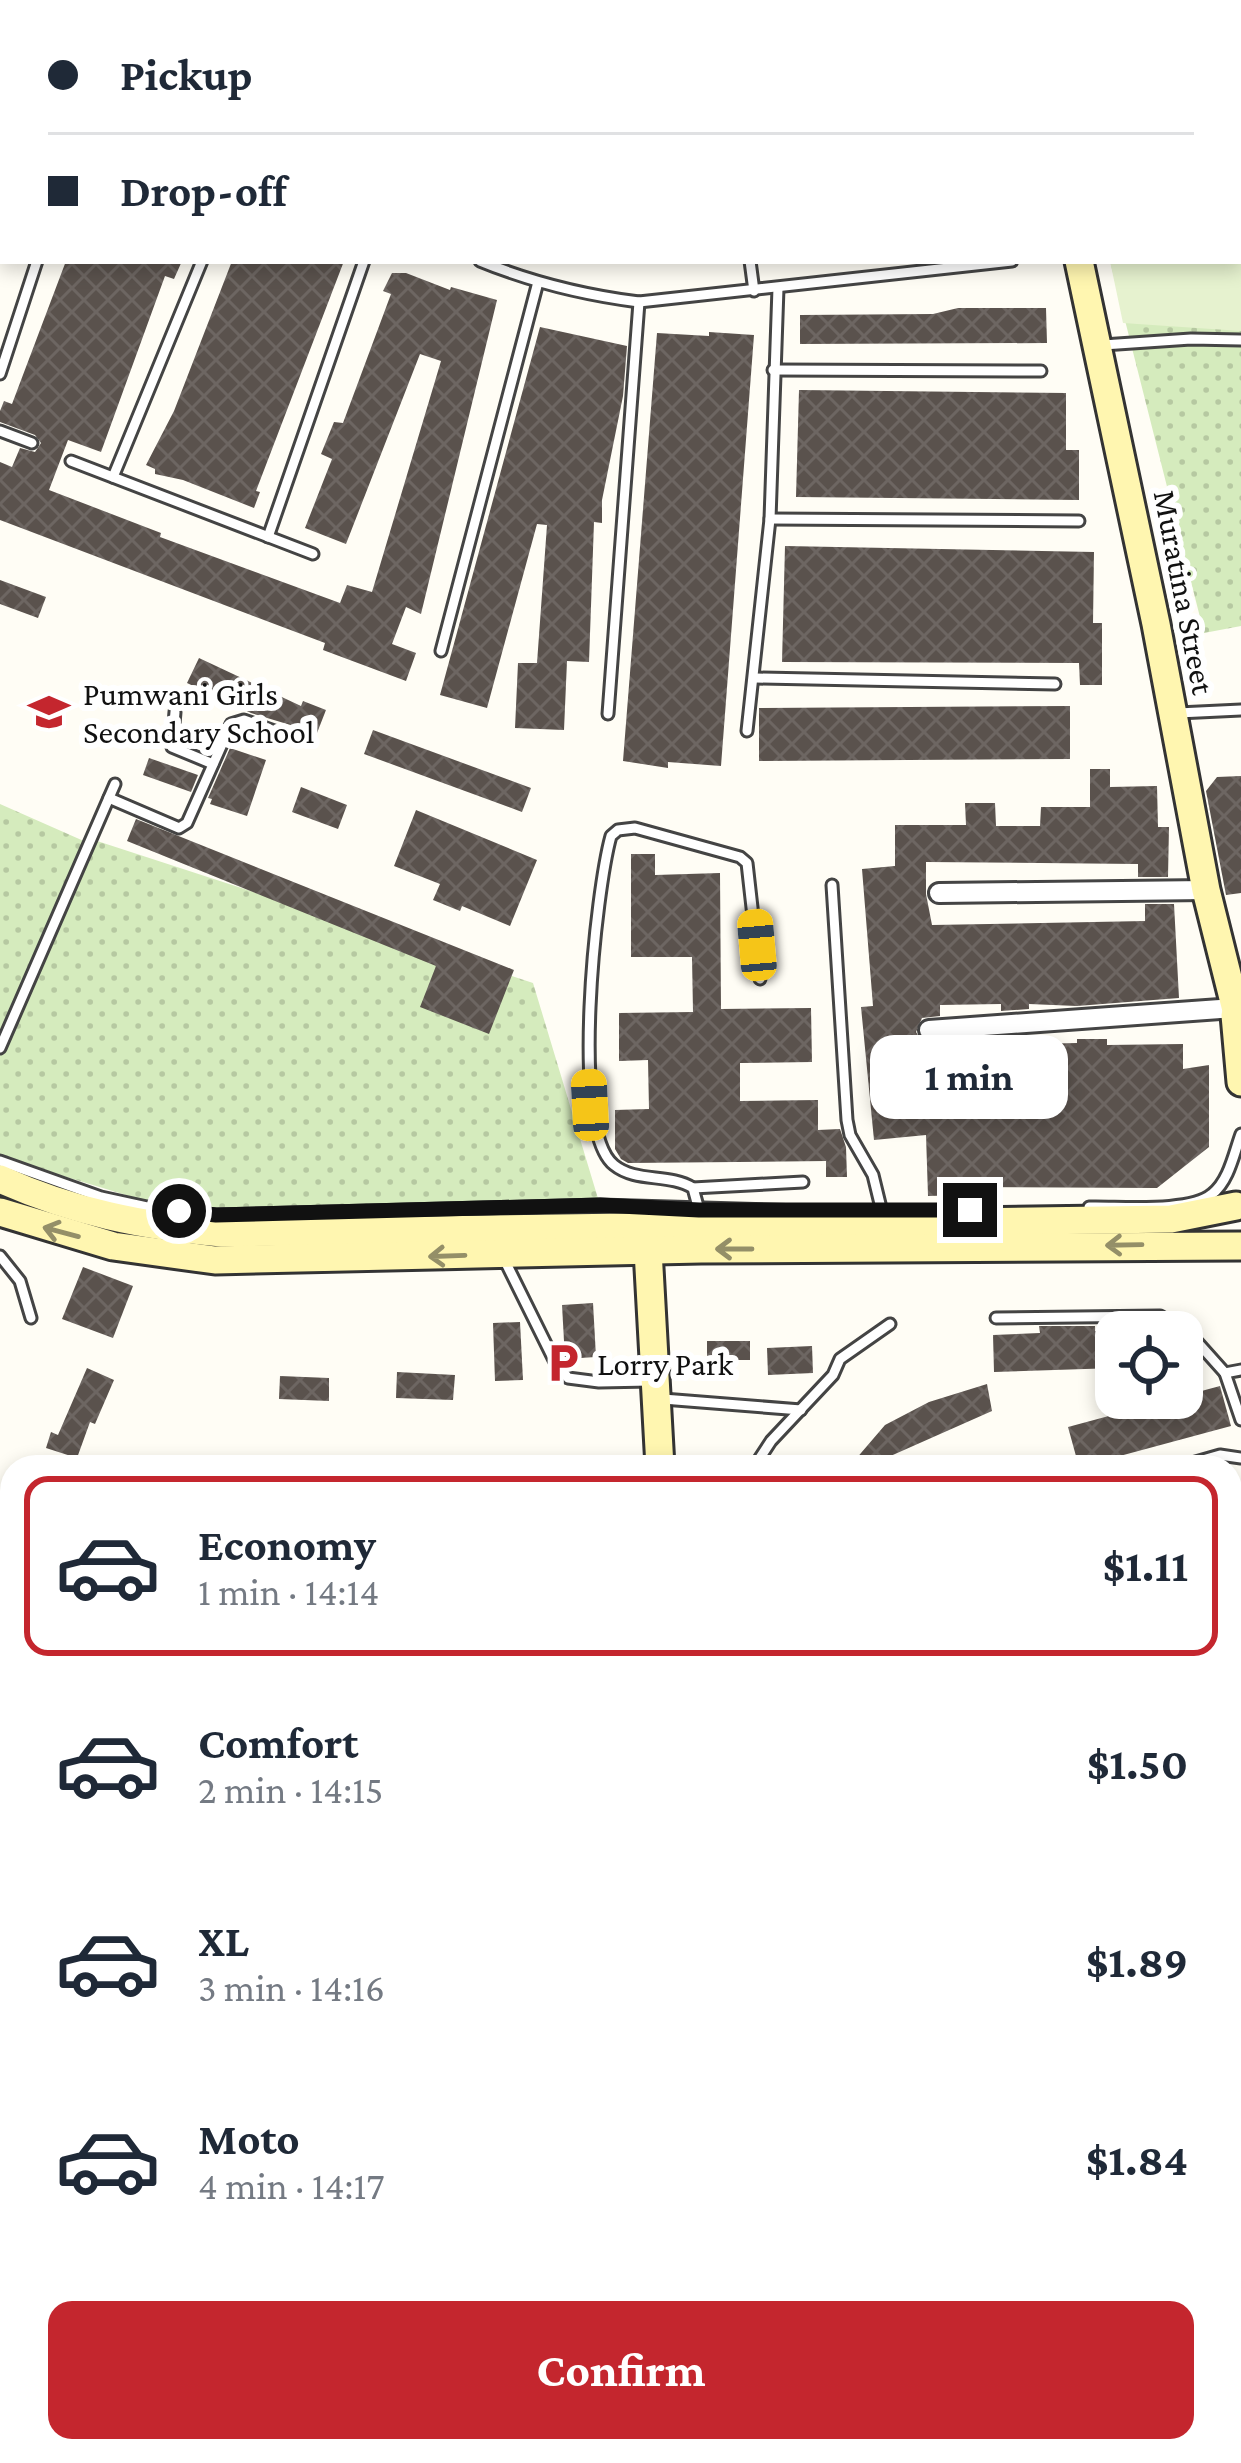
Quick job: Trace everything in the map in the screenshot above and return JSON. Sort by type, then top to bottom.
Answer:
[{"type":"main road","name":"Muratina Street","points":[[1080,264],[1206,890],[1238,1019],[1241,1082]]},
{"type":"main road","points":[[0,1180],[103,1217],[222,1233],[1150,1219],[1203,1215],[1238,1200]]},
{"type":"main road","points":[[1238,1200],[1234,1217],[1241,1234]]},
{"type":"main road","points":[[0,1212],[113,1246],[181,1258],[290,1261],[648,1250],[1241,1246]]},
{"type":"main road","points":[[648,1250],[659,1455]]},
{"type":"street","points":[[939,893],[1206,890]]},
{"type":"street","points":[[929,1030],[1238,1019]]},
{"type":"lane","points":[[0,374],[36,264]]},
{"type":"lane","points":[[112,477],[201,264]]},
{"type":"lane","points":[[268,537],[363,264]]},
{"type":"lane","points":[[488,264],[538,282],[639,302],[986,264]]},
{"type":"lane","points":[[751,264],[754,291]]},
{"type":"lane","points":[[441,651],[538,282]]},
{"type":"lane","points":[[748,731],[770,519],[778,288]]},
{"type":"lane","points":[[608,714],[639,302]]},
{"type":"lane","points":[[1097,346],[1241,340]]},
{"type":"lane","points":[[773,370],[1041,371]]},
{"type":"lane","points":[[0,431],[32,443]]},
{"type":"lane","points":[[71,460],[313,554]]},
{"type":"lane","points":[[770,519],[1079,521]]},
{"type":"lane","points":[[756,677],[1055,684]]},
{"type":"lane","points":[[1173,714],[1241,710]]},
{"type":"lane","points":[[175,712],[172,747],[213,764]]},
{"type":"lane","points":[[109,798],[179,828],[187,823],[231,724],[236,720],[280,734]]},
{"type":"lane","points":[[0,1048],[115,784]]},
{"type":"lane","points":[[760,979],[747,863],[740,856],[635,828],[611,836],[587,1029],[590,1105],[605,1156],[618,1168],[681,1180],[693,1188],[803,1182]]},
{"type":"lane","points":[[832,884],[847,1120],[850,1135],[873,1175],[882,1212]]},
{"type":"lane","points":[[0,1161],[101,1197],[147,1208],[216,1215],[600,1205],[882,1212],[1190,1204],[1212,1195],[1227,1173],[1241,1134]]},
{"type":"lane","points":[[693,1188],[699,1210]]},
{"type":"lane","points":[[502,1255],[554,1360],[568,1378],[801,1410]]},
{"type":"lane","points":[[0,1256],[20,1281],[31,1318]]},
{"type":"lane","points":[[996,1318],[1160,1316],[1191,1335],[1225,1373],[1241,1420]]},
{"type":"lane","points":[[764,1455],[851,1348],[890,1324]]},
{"type":"lane","points":[[1225,1373],[1241,1370]]},
{"type":"green space","points":[[1111,264],[1241,264],[1241,626],[1204,633]]},
{"type":"green space","points":[[1111,264],[1241,264],[1241,331],[1123,323]]},
{"type":"green space","points":[[0,804],[86,842],[91,839],[533,983],[600,1205],[179,1211],[0,1157]]},
{"type":"building","points":[[65,264],[181,264],[174,279],[165,276],[101,452],[68,440],[49,490],[161,533],[160,537],[340,603],[347,585],[372,592],[441,361],[420,354],[346,544],[305,528],[332,459],[321,454],[334,422],[343,423],[391,294],[383,291],[392,273],[497,300],[421,614],[406,607],[392,644],[416,653],[406,681],[323,650],[325,643],[0,520],[0,462],[12,467],[20,448],[35,452],[41,443],[35,435],[0,422],[4,401],[12,404]]},
{"type":"building","points":[[231,264],[343,264],[256,491],[260,492],[254,508],[155,474],[146,465],[174,411]]},
{"type":"building","points":[[958,308],[1046,308],[1047,343],[800,344],[800,315],[933,314]]},
{"type":"building","points":[[540,327],[627,346],[602,523],[594,522],[589,662],[567,661],[564,730],[515,728],[518,663],[537,663],[547,525],[537,524],[487,708],[440,695]]},
{"type":"building","points":[[709,332],[754,335],[721,766],[668,762],[668,768],[623,761],[657,333],[709,336]]},
{"type":"building","points":[[799,390],[1066,393],[1066,450],[1079,450],[1079,500],[796,497]]},
{"type":"building","points":[[785,546],[1094,552],[1093,623],[1102,623],[1102,685],[1080,685],[1079,663],[782,662]]},
{"type":"building","points":[[0,580],[46,597],[38,618],[0,604]]},
{"type":"building","points":[[199,658],[301,706],[303,701],[326,710],[317,733],[251,713],[187,683]]},
{"type":"building","points":[[1070,706],[1070,759],[759,761],[759,708]]},
{"type":"building","points":[[373,730],[531,788],[522,812],[364,754]]},
{"type":"building","points":[[230,748],[266,760],[247,816],[210,804],[208,798]]},
{"type":"building","points":[[149,758],[198,775],[191,792],[143,775]]},
{"type":"building","points":[[1090,769],[1110,769],[1110,787],[1157,786],[1158,827],[1169,827],[1168,877],[1138,877],[1138,864],[926,862],[932,925],[1145,921],[1145,904],[1174,904],[1179,998],[1077,1006],[1029,1004],[1029,1009],[1001,1011],[1001,1004],[940,1005],[940,1016],[922,1018],[916,1032],[922,1042],[930,1043],[1004,1042],[1003,1038],[1029,1036],[1032,1044],[1107,1039],[1107,1045],[1183,1044],[1183,1069],[1209,1065],[1209,1147],[1157,1188],[969,1187],[969,1195],[928,1196],[926,1135],[874,1140],[861,1007],[873,1006],[862,869],[895,866],[895,825],[966,825],[965,803],[995,803],[996,826],[1040,826],[1041,807],[1090,807]]},
{"type":"building","points":[[1241,776],[1241,893],[1226,895],[1206,791],[1217,777]]},
{"type":"building","points":[[301,787],[347,805],[338,829],[292,812]]},
{"type":"building","points":[[416,810],[537,860],[510,926],[433,900],[440,884],[394,866]]},
{"type":"building","points":[[136,819],[514,970],[489,1034],[420,1007],[436,966],[127,841]]},
{"type":"building","points":[[631,854],[655,854],[655,875],[720,873],[721,1009],[811,1008],[812,1062],[740,1063],[740,1101],[818,1100],[818,1130],[840,1129],[847,1177],[826,1177],[826,1161],[628,1163],[621,1159],[615,1149],[615,1110],[649,1109],[648,1060],[619,1061],[619,1013],[693,1012],[692,957],[631,957]]},
{"type":"building","points":[[83,1267],[133,1286],[113,1338],[62,1319]]},
{"type":"building","points":[[593,1303],[596,1357],[565,1359],[562,1305]]},
{"type":"building","points":[[520,1322],[523,1380],[495,1381],[493,1323]]},
{"type":"building","points":[[1039,1326],[1095,1326],[1095,1369],[994,1372],[993,1335],[1040,1333]]},
{"type":"building","points":[[707,1341],[750,1341],[750,1360],[707,1360]]},
{"type":"building","points":[[812,1346],[813,1373],[768,1375],[767,1348]]},
{"type":"building","points":[[87,1368],[114,1380],[78,1455],[46,1448],[51,1432],[58,1435]]},
{"type":"building","points":[[397,1372],[455,1375],[453,1400],[396,1398]]},
{"type":"building","points":[[280,1376],[329,1378],[329,1401],[279,1399]]},
{"type":"building","points":[[987,1384],[992,1411],[893,1455],[859,1455],[885,1425],[929,1402]]},
{"type":"building","points":[[1220,1386],[1231,1426],[1123,1455],[1076,1455],[1068,1427],[1098,1419],[1203,1419],[1203,1391]]},
{"type":"place","name":"Pumwani Girls Secondary School","points":[[49,712]]},
{"type":"place","name":"Lorry Park","points":[[563,1363]]},
{"type":"route","points":[[179,1211],[216,1215],[600,1205],[699,1210],[970,1210]]}]
